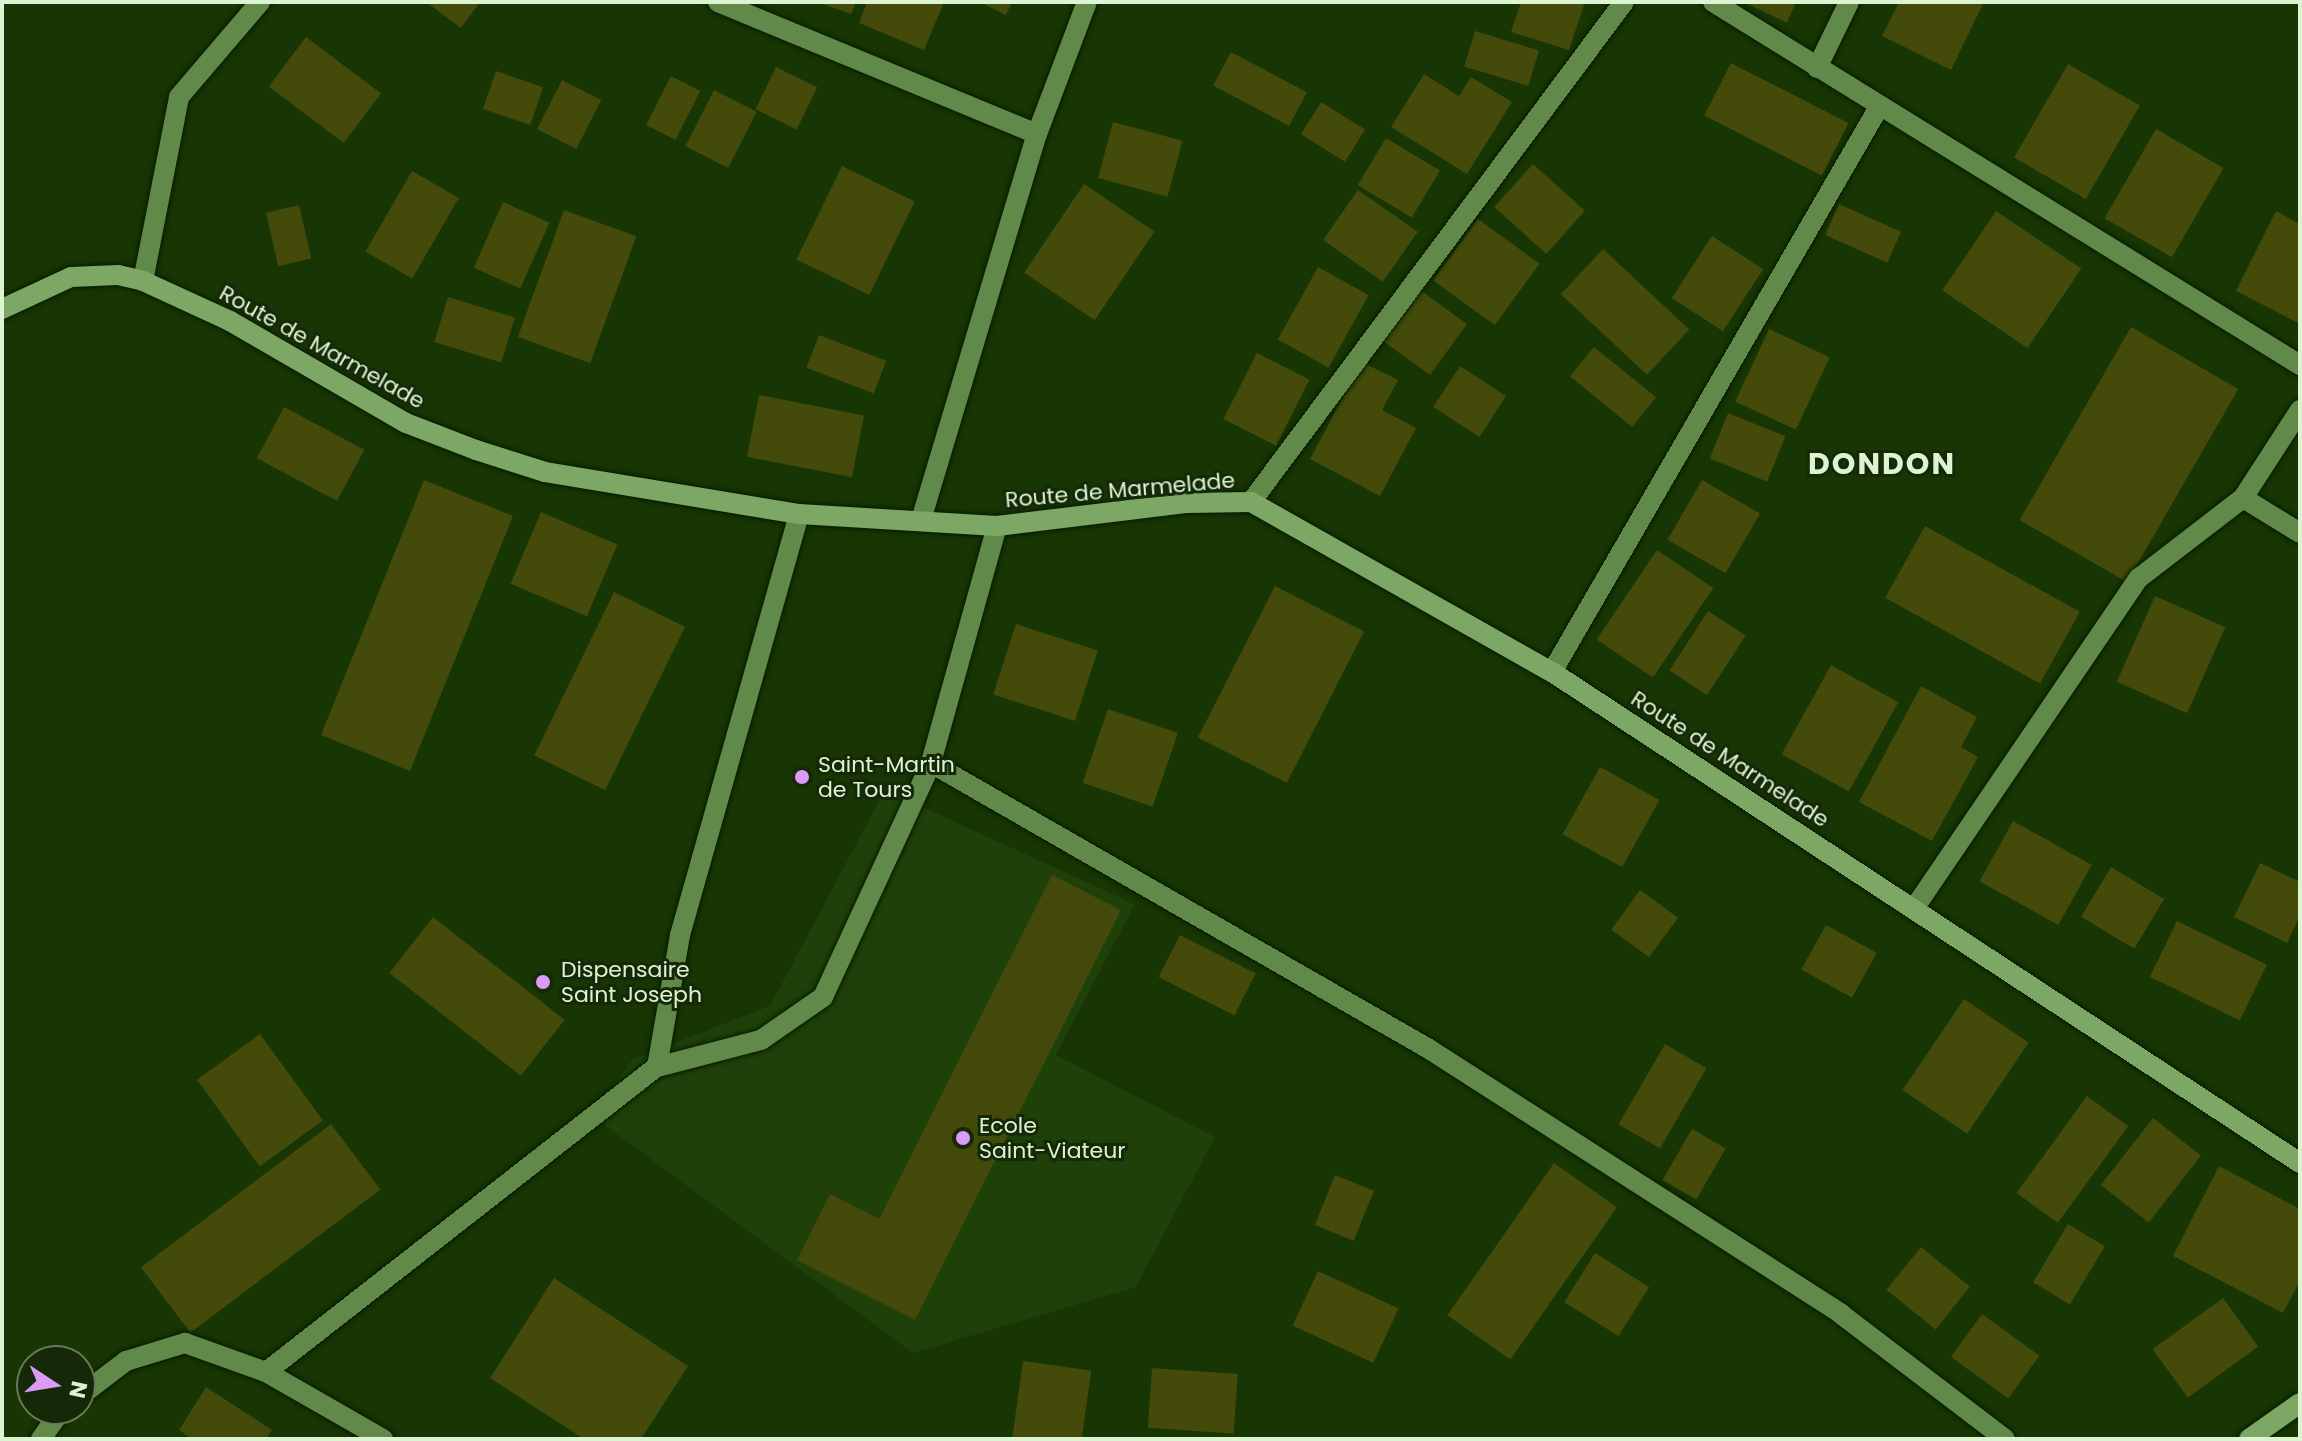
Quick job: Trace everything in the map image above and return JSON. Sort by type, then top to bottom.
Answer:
[{"type":"main road","name":"Route de Marmelade","points":[[2,309],[71,277],[118,275],[143,281],[230,321],[394,417],[476,450],[599,482],[799,514],[997,526],[1188,503],[1251,502],[1552,672],[1915,907],[2300,1163]]},
{"type":"main road","points":[[2249,1439],[2300,1403]]},
{"type":"street","points":[[143,281],[179,97],[260,2]]},
{"type":"street","points":[[718,2],[1037,134]]},
{"type":"street","points":[[921,520],[1037,134],[1087,2]]},
{"type":"street","points":[[1251,502],[1624,2]]},
{"type":"street","points":[[1713,2],[2300,365]]},
{"type":"street","points":[[1817,68],[1849,2]]},
{"type":"street","points":[[1552,672],[1879,107]]},
{"type":"street","points":[[1915,907],[2139,578],[2243,498],[2300,410]]},
{"type":"street","points":[[2243,498],[2300,533]]},
{"type":"street","points":[[657,1067],[680,935],[799,514]]},
{"type":"street","points":[[266,1372],[657,1067],[761,1040],[823,997],[931,763],[997,526]]},
{"type":"street","points":[[931,763],[1429,1049],[1841,1314],[2005,1439]]},
{"type":"street","points":[[96,1384],[126,1361],[185,1343],[266,1372],[383,1439]]},
{"type":"shaded area","points":[[885,790],[1135,904],[1056,1055],[1215,1137],[1136,1287],[913,1353],[591,1115],[633,1059],[770,1006]]},
{"type":"building","points":[[426,2],[480,2],[461,28]]},
{"type":"building","points":[[817,2],[856,2],[851,14]]},
{"type":"building","points":[[867,2],[944,2],[924,50],[859,23]]},
{"type":"building","points":[[979,2],[1012,2],[1006,15]]},
{"type":"building","points":[[1521,2],[1585,2],[1569,50],[1511,32]]},
{"type":"building","points":[[1744,2],[1796,2],[1787,23]]},
{"type":"building","points":[[1899,2],[1984,2],[1951,70],[1882,36]]},
{"type":"building","points":[[1475,31],[1539,51],[1528,86],[1464,66]]},
{"type":"building","points":[[306,37],[381,94],[344,143],[269,87]]},
{"type":"building","points":[[1231,52],[1307,92],[1289,126],[1213,86]]},
{"type":"building","points":[[1731,63],[1849,123],[1822,175],[1704,116]]},
{"type":"building","points":[[2068,64],[2140,106],[2086,199],[2014,158]]},
{"type":"building","points":[[776,67],[817,87],[797,129],[755,109]]},
{"type":"building","points":[[496,71],[543,87],[530,125],[483,109]]},
{"type":"building","points":[[1424,74],[1459,96],[1471,77],[1512,102],[1467,174],[1391,127]]},
{"type":"building","points":[[671,76],[700,91],[675,140],[646,125]]},
{"type":"building","points":[[562,80],[601,100],[576,149],[537,129]]},
{"type":"building","points":[[714,90],[757,112],[728,168],[685,146]]},
{"type":"building","points":[[1321,102],[1365,130],[1345,162],[1301,134]]},
{"type":"building","points":[[1113,122],[1183,141],[1168,197],[1098,178]]},
{"type":"building","points":[[2156,129],[2224,168],[2172,257],[2104,218]]},
{"type":"building","points":[[1386,138],[1440,170],[1412,218],[1358,185]]},
{"type":"building","points":[[1533,164],[1585,211],[1546,254],[1494,207]]},
{"type":"building","points":[[842,166],[915,202],[869,295],[796,259]]},
{"type":"building","points":[[412,171],[459,198],[412,279],[366,252]]},
{"type":"building","points":[[1084,184],[1154,232],[1095,320],[1024,273]]},
{"type":"building","points":[[1358,190],[1418,232],[1383,282],[1323,240]]},
{"type":"building","points":[[503,202],[550,223],[520,289],[474,268]]},
{"type":"building","points":[[1839,204],[1901,232],[1887,263],[1825,235]]},
{"type":"building","points":[[299,205],[311,259],[278,266],[266,213]]},
{"type":"building","points":[[564,210],[636,236],[590,363],[518,337]]},
{"type":"building","points":[[1996,211],[2081,269],[2028,348],[1942,291]]},
{"type":"building","points":[[2276,211],[2300,224],[2300,324],[2236,291]]},
{"type":"building","points":[[1478,219],[1539,264],[1495,325],[1433,280]]},
{"type":"building","points":[[1712,236],[1763,269],[1723,331],[1672,298]]},
{"type":"building","points":[[1603,249],[1689,329],[1647,375],[1561,294]]},
{"type":"building","points":[[1318,267],[1369,295],[1328,368],[1278,340]]},
{"type":"building","points":[[1420,290],[1467,324],[1430,375],[1383,341]]},
{"type":"building","points":[[448,297],[515,317],[501,362],[434,342]]},
{"type":"building","points":[[2131,327],[2238,389],[2127,582],[2020,520]]},
{"type":"building","points":[[1769,329],[1830,357],[1796,430],[1735,402]]},
{"type":"building","points":[[819,335],[886,361],[874,393],[806,368]]},
{"type":"building","points":[[1594,347],[1656,397],[1632,427],[1570,377]]},
{"type":"building","points":[[1257,353],[1310,380],[1276,446],[1223,419]]},
{"type":"building","points":[[1362,362],[1398,380],[1382,410],[1416,428],[1380,496],[1310,459]]},
{"type":"building","points":[[1460,366],[1506,396],[1479,437],[1433,407]]},
{"type":"building","points":[[759,395],[864,415],[852,477],[747,457]]},
{"type":"building","points":[[284,407],[364,450],[337,501],[257,458]]},
{"type":"building","points":[[1728,413],[1785,436],[1767,482],[1710,458]]},
{"type":"building","points":[[424,480],[513,516],[410,771],[321,735]]},
{"type":"building","points":[[1702,480],[1760,514],[1726,573],[1668,540]]},
{"type":"building","points":[[541,512],[617,544],[587,616],[511,584]]},
{"type":"building","points":[[1925,526],[2080,612],[2040,684],[1885,598]]},
{"type":"building","points":[[1657,550],[1713,588],[1653,678],[1597,640]]},
{"type":"building","points":[[1275,586],[1364,631],[1287,783],[1198,737]]},
{"type":"building","points":[[614,592],[685,627],[605,790],[534,756]]},
{"type":"building","points":[[2155,596],[2225,627],[2187,713],[2117,682]]},
{"type":"building","points":[[1708,611],[1746,636],[1707,695],[1669,671]]},
{"type":"building","points":[[1016,624],[1098,651],[1075,721],[993,694]]},
{"type":"building","points":[[1831,665],[1898,702],[1849,792],[1782,754]]},
{"type":"building","points":[[1921,686],[1977,717],[1961,747],[1978,757],[1932,841],[1859,802]]},
{"type":"building","points":[[1108,709],[1178,733],[1153,807],[1083,783]]},
{"type":"building","points":[[1600,767],[1659,800],[1622,867],[1563,834]]},
{"type":"building","points":[[2013,821],[2092,865],[2058,925],[1980,881]]},
{"type":"building","points":[[2260,863],[2300,882],[2300,916],[2287,943],[2234,917]]},
{"type":"building","points":[[2111,867],[2164,899],[2134,949],[2081,917]]},
{"type":"building","points":[[1052,875],[1121,910],[915,1320],[797,1260],[830,1194],[879,1219]]},
{"type":"building","points":[[1640,890],[1678,918],[1649,957],[1611,930]]},
{"type":"building","points":[[433,917],[565,1020],[521,1076],[389,973]]},
{"type":"building","points":[[2177,921],[2267,965],[2240,1021],[2150,977]]},
{"type":"building","points":[[1826,925],[1877,953],[1852,998],[1801,970]]},
{"type":"building","points":[[1180,935],[1256,974],[1234,1015],[1159,977]]},
{"type":"building","points":[[1964,999],[2029,1043],[1967,1134],[1902,1090]]},
{"type":"building","points":[[260,1034],[323,1121],[260,1166],[197,1080]]},
{"type":"building","points":[[1665,1044],[1707,1068],[1660,1149],[1618,1125]]},
{"type":"building","points":[[2087,1096],[2128,1126],[2058,1223],[2016,1193]]},
{"type":"building","points":[[2153,1118],[2201,1156],[2149,1223],[2101,1185]]},
{"type":"building","points":[[331,1124],[380,1189],[190,1333],[141,1267]]},
{"type":"building","points":[[1692,1129],[1726,1148],[1696,1200],[1662,1180]]},
{"type":"building","points":[[1554,1163],[1617,1207],[1510,1360],[1447,1315]]},
{"type":"building","points":[[2219,1166],[2300,1209],[2300,1281],[2283,1313],[2173,1256]]},
{"type":"building","points":[[1335,1175],[1374,1191],[1354,1241],[1315,1225]]},
{"type":"building","points":[[2068,1224],[2105,1246],[2070,1304],[2033,1282]]},
{"type":"building","points":[[1921,1247],[1970,1287],[1935,1329],[1886,1290]]},
{"type":"building","points":[[1595,1253],[1649,1287],[1619,1336],[1564,1302]]},
{"type":"building","points":[[1318,1271],[1399,1309],[1373,1363],[1293,1325]]},
{"type":"building","points":[[554,1278],[688,1366],[641,1439],[584,1439],[490,1378]]},
{"type":"building","points":[[2223,1298],[2258,1347],[2188,1398],[2153,1349]]},
{"type":"building","points":[[1982,1314],[2039,1356],[2008,1399],[1951,1357]]},
{"type":"building","points":[[1023,1361],[1091,1371],[1082,1439],[1012,1439]]},
{"type":"building","points":[[1152,1368],[1238,1374],[1234,1434],[1148,1428]]},
{"type":"building","points":[[206,1387],[272,1430],[266,1439],[192,1439],[179,1430]]},
{"type":"place","name":"Saint-Martin de Tours","points":[[802,777]]},
{"type":"place","name":"Dispensaire Saint Joseph","points":[[543,982]]},
{"type":"place","name":"Ecole Saint-Viateur","points":[[963,1138]]},
{"type":"district","name":"DONDON","points":[[1882,464]]}]
